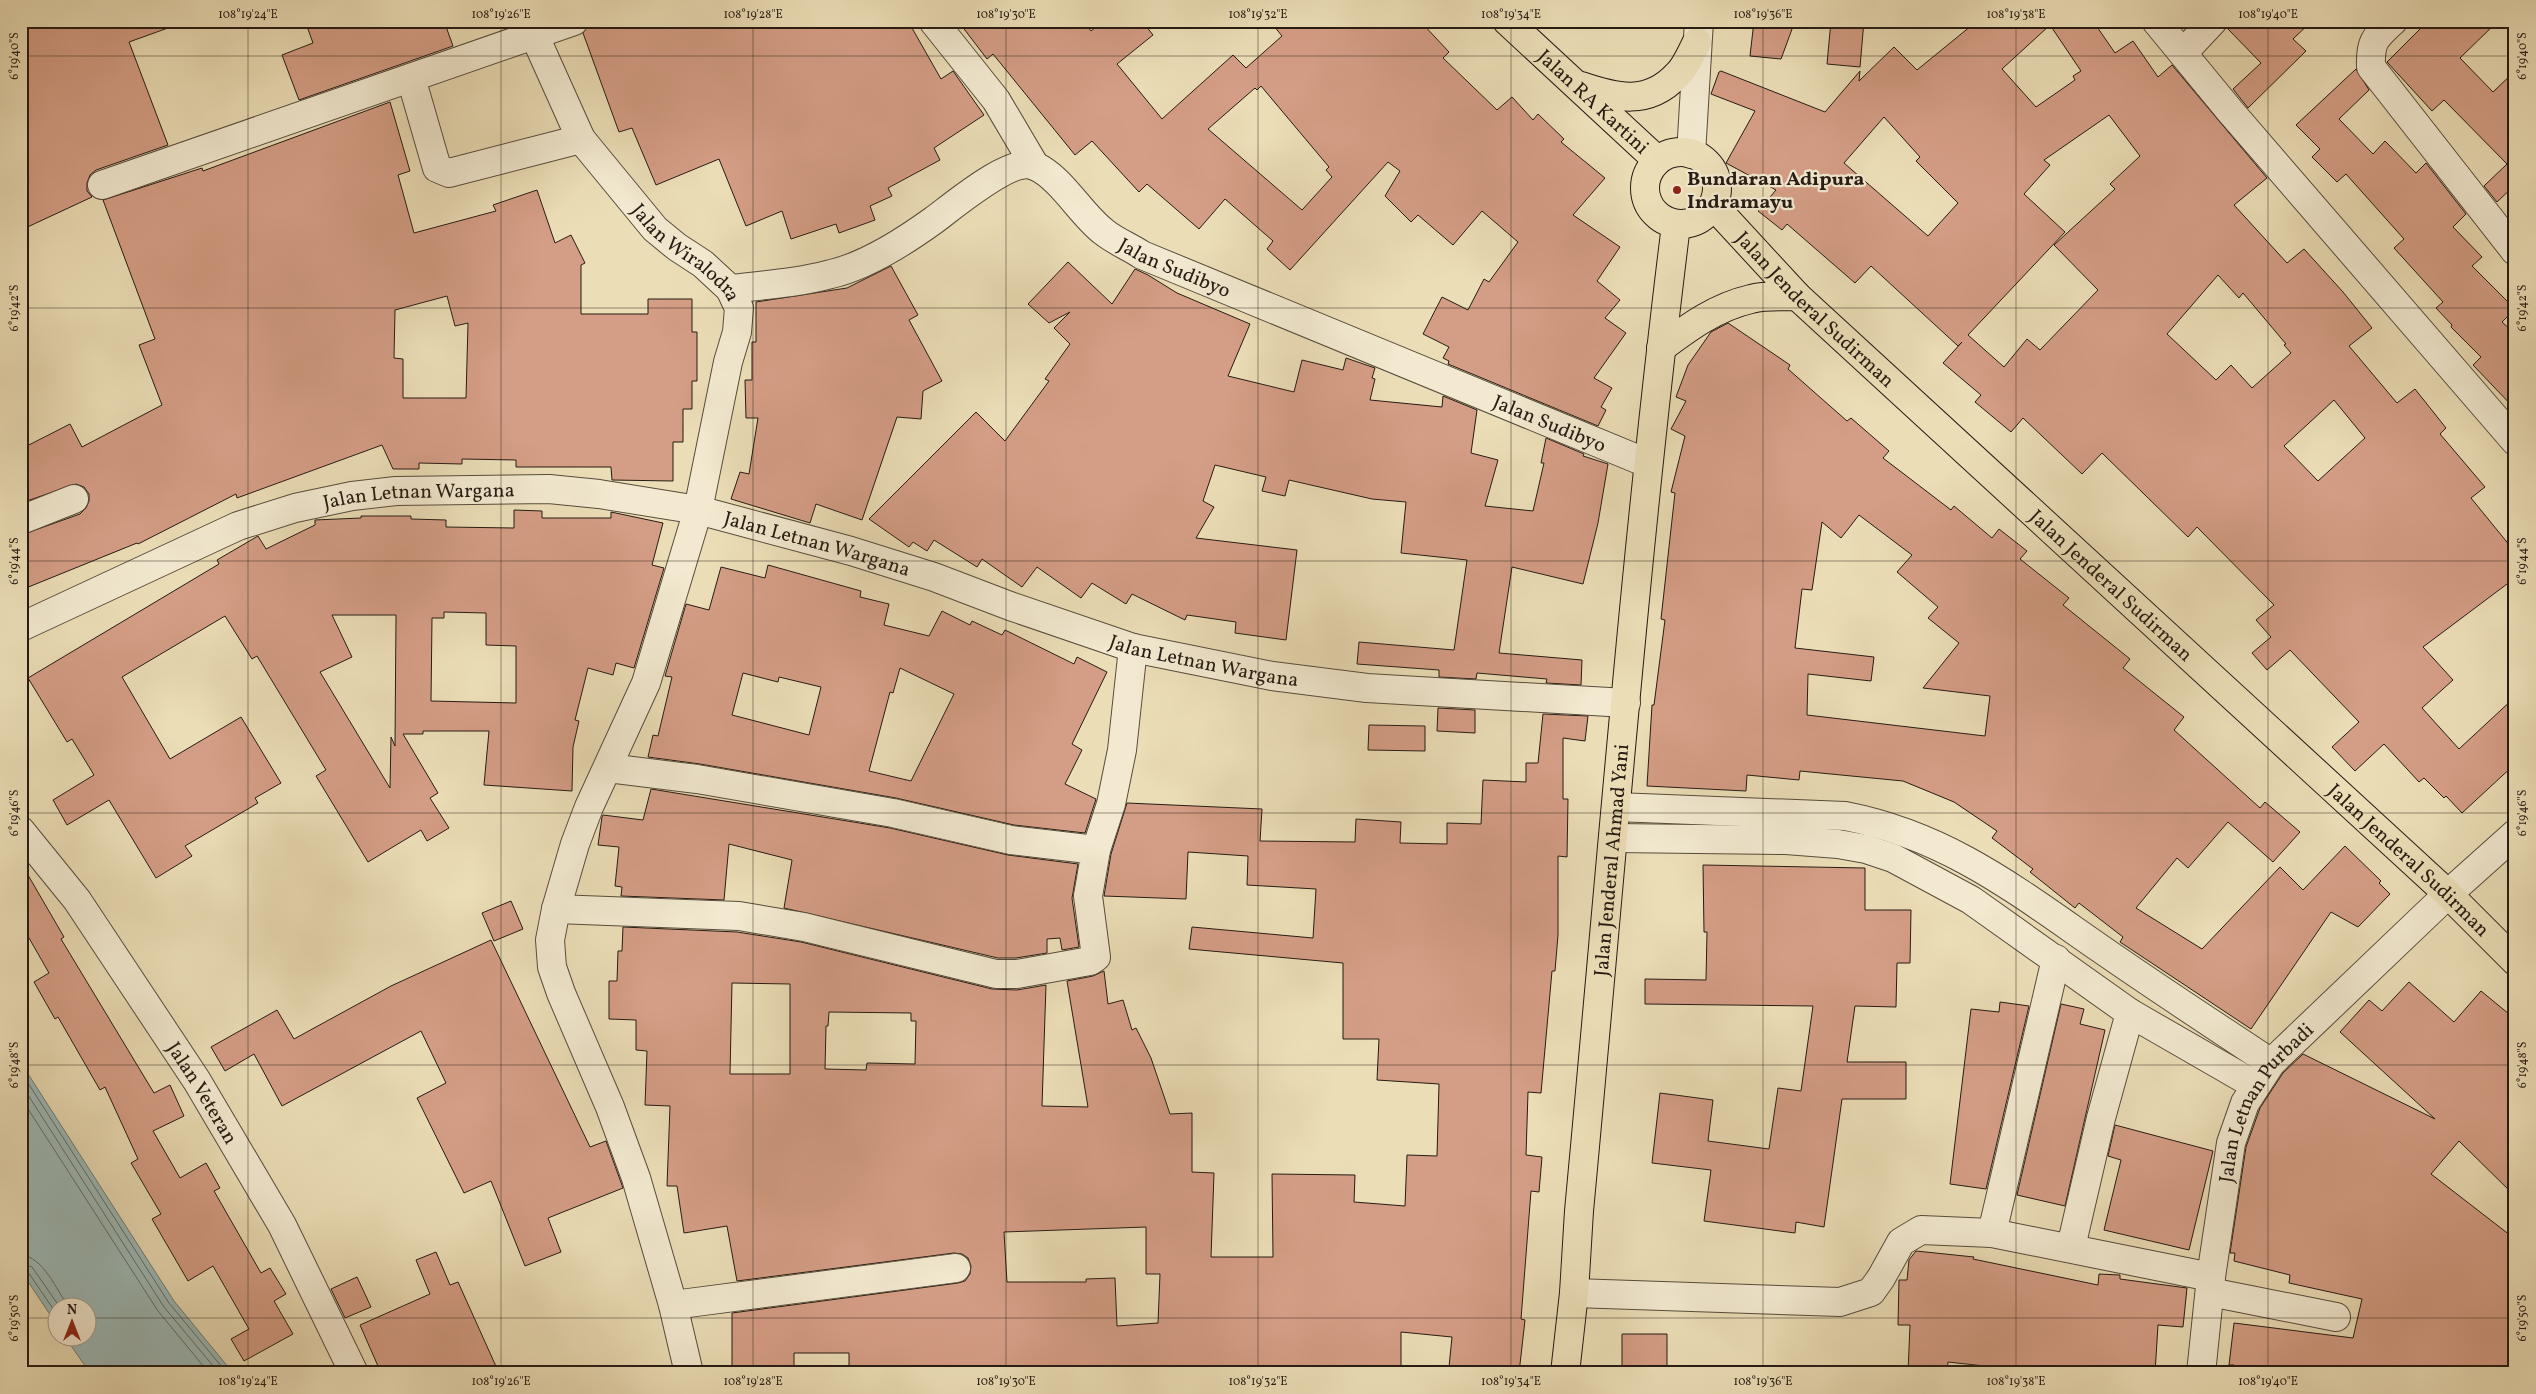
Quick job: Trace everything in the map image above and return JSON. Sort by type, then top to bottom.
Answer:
[{"type":"main road","name":"Jalan RA Kartini","points":[[1507,21],[1657,160]]},
{"type":"main road","points":[[1575,84],[1608,95],[1634,98],[1659,89],[1678,75],[1698,32]]},
{"type":"main road","points":[[1679,152],[1691,154],[1705,161],[1714,175],[1717,190],[1713,206],[1705,216],[1693,223],[1676,225],[1654,213],[1646,201],[1644,186],[1648,172],[1657,160],[1679,152]]},
{"type":"main road","name":"Jalan Jenderal Sudirman","points":[[1713,206],[1797,296],[2448,894],[2515,961]]},
{"type":"main road","name":"Jalan Jenderal Ahmad Yani","points":[[1565,1373],[1574,1293],[1579,1211],[1647,463],[1676,225]]},
{"type":"main road","points":[[1660,348],[1700,320],[1726,307],[1753,298],[1797,296]]},
{"type":"street","points":[[102,186],[411,78],[531,28],[574,21]]},
{"type":"street","name":"Jalan Sudibyo","points":[[933,21],[996,100],[1035,166],[1054,182],[1103,231],[1142,255],[1647,463]]},
{"type":"street","points":[[2156,21],[2515,441]]},
{"type":"street","points":[[2183,53],[2213,21]]},
{"type":"street","points":[[2393,21],[2375,38],[2370,49],[2371,67],[2515,251]]},
{"type":"street","name":"Jalan Wiralodra","points":[[531,28],[581,139],[655,229],[677,247],[704,264],[730,290],[739,308],[737,332],[728,362],[698,510],[646,683],[589,807],[575,844],[556,909],[550,940],[552,967],[561,993],[614,1116],[636,1178],[673,1305],[689,1373]]},
{"type":"street","points":[[1691,154],[1698,32]]},
{"type":"street","points":[[411,78],[437,168],[449,173],[581,139]]},
{"type":"street","points":[[730,290],[805,280],[832,274],[853,266],[909,238],[993,179],[1024,166],[1035,166]]},
{"type":"street","name":"Jalan Letnan Wargana","points":[[21,628],[238,526],[295,508],[352,496],[396,491],[549,489],[599,494],[698,510],[851,551],[934,577],[1010,606],[1133,648],[1272,676],[1366,688],[1626,703]]},
{"type":"street","points":[[21,520],[74,499]]},
{"type":"street","points":[[556,909],[739,916],[804,927],[996,974],[1017,974],[1090,961],[1096,957],[1088,896],[1096,850],[1111,804],[1122,750],[1133,648]]},
{"type":"street","points":[[608,768],[697,779],[893,813],[1011,840],[1096,850]]},
{"type":"street","points":[[1616,807],[1845,816],[1878,823],[1915,836],[1956,853],[2003,882],[2271,1063]]},
{"type":"street","name":"Jalan Veteran","points":[[21,832],[77,900],[197,1081],[282,1225],[354,1373]]},
{"type":"street","name":"Jalan Letnan Purbadi","points":[[2201,1373],[2210,1285],[2231,1143],[2245,1103],[2254,1085],[2271,1063],[2448,894],[2515,834]]},
{"type":"street","points":[[1614,838],[1786,840],[1838,844],[1866,849],[1893,858],[1930,876],[2004,921],[2130,1013],[2254,1085]]},
{"type":"street","points":[[1992,1233],[2056,959]]},
{"type":"street","points":[[2071,1247],[2101,1118],[2130,1013]]},
{"type":"street","points":[[1574,1293],[1840,1302],[1870,1292],[1900,1242],[1908,1235],[1920,1230],[1992,1233],[2071,1247],[2336,1317]]},
{"type":"street","points":[[673,1305],[956,1268]]},
{"type":"water","points":[[21,1063],[174,1301],[233,1373],[90,1373],[71,1346],[98,1346],[98,1296],[48,1296],[48,1312],[21,1271]]},
{"type":"building","points":[[21,21],[179,21],[179,24],[129,42],[168,145],[96,170],[90,175],[87,183],[87,191],[92,197],[21,230]]},
{"type":"building","points":[[305,21],[444,21],[453,46],[299,100],[282,55],[313,43]]},
{"type":"building","points":[[589,21],[908,21],[941,79],[953,71],[984,115],[934,148],[940,160],[888,188],[892,196],[870,206],[875,220],[839,233],[836,224],[791,239],[782,211],[746,226],[719,159],[656,185],[632,128],[619,132],[583,33]]},
{"type":"building","points":[[958,21],[1083,21],[1091,31],[1103,21],[1142,21],[1153,35],[1117,64],[1162,119],[1233,55],[1246,68],[1282,36],[1270,21],[1420,21],[1449,52],[1443,58],[1497,110],[1512,97],[1533,120],[1538,114],[1564,139],[1561,142],[1605,178],[1573,215],[1620,247],[1597,281],[1620,300],[1605,318],[1626,333],[1594,378],[1612,388],[1601,407],[1606,410],[1598,426],[1448,364],[1449,361],[1443,358],[1449,347],[1423,334],[1442,297],[1468,310],[1484,279],[1489,282],[1518,242],[1482,211],[1453,245],[1418,215],[1411,222],[1385,196],[1400,171],[1388,162],[1290,270],[1267,249],[1273,241],[1225,199],[1199,229],[1147,184],[1139,192],[1092,141],[1075,155],[993,54],[987,59]],"holes":[[[1261,86],[1329,167],[1326,170],[1332,177],[1302,210],[1208,129],[1255,88],[1257,90]]]},
{"type":"building","points":[[1754,21],[1795,21],[1781,59],[1750,56]]},
{"type":"building","points":[[1831,21],[1864,21],[1860,67],[1827,64]]},
{"type":"building","points":[[1977,21],[2093,21],[2115,53],[2133,41],[2158,77],[2172,65],[2267,178],[2234,205],[2287,263],[2304,249],[2343,292],[2372,328],[2349,346],[2397,403],[2415,389],[2446,428],[2440,434],[2485,487],[2471,498],[2515,552],[2515,578],[2423,647],[2453,680],[2422,708],[2459,749],[2515,697],[2515,764],[2462,813],[2446,796],[2444,798],[2424,778],[2419,782],[2384,744],[2355,771],[2332,747],[2359,722],[2290,650],[2267,670],[2252,653],[2271,637],[2256,620],[2274,605],[2197,527],[2188,537],[2102,453],[2082,474],[2023,418],[2011,432],[1975,402],[1981,395],[1943,363],[1962,342],[1958,346],[1871,266],[1855,283],[1787,224],[1782,230],[1758,211],[1776,190],[1726,163],[1755,111],[1711,94],[1721,71],[1825,112],[1860,71],[1859,81],[1894,47],[1917,70]],"holes":[[[2050,25],[2081,71],[2073,76],[2075,80],[2036,107],[2002,69]],[[2109,115],[2140,156],[2110,184],[2115,189],[2054,245],[2098,290],[2040,350],[2027,339],[2004,367],[1968,335],[2065,232],[2024,194],[2050,165],[2044,160]],[[1884,117],[1920,157],[1916,161],[1958,203],[1928,236],[1844,163]],[[2218,275],[2239,298],[2243,293],[2286,344],[2284,345],[2291,353],[2252,388],[2231,365],[2216,380],[2167,334]],[[2334,400],[2365,438],[2318,481],[2284,446]]]},
{"type":"building","points":[[2228,21],[2312,21],[2293,39],[2306,51],[2248,108],[2233,89],[2261,63],[2227,28]]},
{"type":"building","points":[[2428,21],[2498,21],[2460,58],[2493,92],[2515,71],[2515,185],[2497,202],[2484,186],[2507,164],[2444,100],[2432,111],[2387,62]]},
{"type":"building","points":[[2356,69],[2369,90],[2339,119],[2373,154],[2385,141],[2416,173],[2426,163],[2466,214],[2453,227],[2482,257],[2472,266],[2515,309],[2502,322],[2515,334],[2515,409],[2473,365],[2481,357],[2451,327],[2452,325],[2436,308],[2443,302],[2394,248],[2404,239],[2346,174],[2337,182],[2312,157],[2320,149],[2296,125]]},
{"type":"building","points":[[390,102],[410,171],[398,175],[414,233],[496,211],[493,205],[537,190],[555,243],[571,235],[585,263],[581,265],[581,314],[648,314],[648,299],[692,299],[692,332],[697,332],[697,381],[692,381],[692,409],[683,409],[683,442],[673,442],[673,481],[612,480],[611,467],[516,467],[516,460],[462,459],[462,464],[419,463],[419,469],[393,469],[382,445],[237,498],[236,494],[138,544],[21,590],[21,535],[80,514],[86,508],[89,494],[84,487],[76,484],[21,503],[21,449],[70,424],[82,447],[162,405],[139,345],[155,339],[103,200],[202,168],[203,171]],"holes":[[[447,296],[455,326],[468,323],[466,398],[403,398],[403,359],[394,358],[395,310]]]},
{"type":"building","points":[[1068,262],[1112,304],[1135,269],[1177,293],[1250,324],[1228,376],[1294,392],[1302,360],[1343,370],[1346,358],[1375,368],[1372,378],[1375,379],[1370,400],[1442,407],[1443,396],[1477,410],[1471,453],[1498,460],[1485,506],[1533,511],[1544,463],[1541,463],[1546,438],[1584,454],[1583,456],[1608,464],[1598,523],[1583,584],[1512,567],[1499,653],[1582,660],[1581,685],[1546,683],[1547,679],[1477,673],[1476,679],[1439,677],[1439,670],[1357,664],[1359,642],[1454,650],[1467,560],[1401,553],[1406,502],[1372,499],[1289,480],[1285,496],[1262,491],[1266,477],[1215,465],[1203,501],[1214,507],[1196,538],[1297,550],[1286,640],[1235,633],[1236,622],[1187,615],[1185,620],[1132,594],[1126,604],[1092,583],[1081,598],[1037,567],[1022,587],[982,559],[977,567],[934,540],[927,551],[913,542],[909,547],[869,519],[976,412],[1005,441],[1049,381],[1045,379],[1070,344],[1054,328],[1070,312],[1049,323],[1028,304]]},
{"type":"building","points":[[891,266],[918,315],[909,320],[942,381],[923,391],[921,419],[897,417],[862,520],[816,504],[810,523],[731,499],[740,472],[749,474],[758,418],[746,418],[745,380],[752,380],[752,342],[756,342],[756,302],[847,288]]},
{"type":"building","points":[[1728,323],[1790,365],[1788,369],[1847,421],[1851,418],[1889,451],[1883,458],[1951,510],[1954,506],[1992,538],[1999,529],[2027,551],[2020,559],[2069,598],[2063,605],[2130,659],[2123,668],[2184,717],[2174,730],[2260,808],[2265,802],[2300,832],[2273,862],[2228,822],[2188,868],[2177,858],[2136,908],[2202,949],[2280,867],[2303,890],[2345,846],[2381,881],[2379,883],[2390,894],[2358,927],[2331,912],[2251,1029],[2120,942],[2123,937],[2079,903],[2075,908],[2030,872],[2033,869],[1992,838],[1997,831],[1954,802],[1903,781],[1800,771],[1799,780],[1747,775],[1746,791],[1647,786],[1652,705],[1654,705],[1665,620],[1661,619],[1675,493],[1671,492],[1685,436],[1671,429],[1686,401],[1676,397],[1688,365],[1711,332]],"holes":[[[1859,515],[1912,555],[1897,572],[1938,607],[1928,618],[1959,643],[1923,688],[1990,696],[1985,736],[1807,715],[1808,674],[1871,681],[1874,657],[1795,648],[1802,589],[1812,590],[1822,522],[1841,538]]]},
{"type":"building","points":[[514,510],[542,511],[542,518],[611,518],[611,512],[663,523],[652,565],[664,568],[634,668],[616,663],[613,675],[588,668],[575,720],[579,721],[573,747],[572,791],[484,785],[489,731],[423,731],[423,734],[403,734],[438,793],[430,798],[449,828],[427,841],[421,830],[368,862],[316,776],[326,770],[257,656],[252,659],[225,616],[122,677],[170,759],[241,717],[281,783],[255,798],[258,803],[185,846],[192,856],[156,878],[109,800],[67,825],[53,800],[94,775],[72,739],[67,742],[28,678],[219,564],[217,560],[258,536],[266,549],[315,525],[315,520],[361,518],[361,516],[411,516],[411,519],[446,520],[446,527],[514,528]],"holes":[[[444,612],[486,613],[486,645],[516,646],[516,703],[431,701],[432,618],[444,618]],[[332,615],[396,615],[395,746],[391,737],[390,788],[320,672],[352,657]]]},
{"type":"building","points":[[768,565],[861,591],[860,597],[889,604],[884,625],[929,636],[942,611],[970,625],[972,621],[1002,635],[1005,630],[1074,664],[1077,657],[1107,672],[1072,744],[1082,750],[1065,784],[1096,799],[1085,833],[1014,825],[896,798],[700,764],[648,757],[653,735],[658,736],[672,677],[665,676],[686,604],[709,610],[721,567],[765,578]],"holes":[[[900,668],[954,694],[911,781],[869,771],[890,692],[893,693]],[[743,673],[778,682],[779,677],[821,687],[809,735],[732,715]]]},
{"type":"building","points":[[1438,708],[1475,710],[1475,733],[1437,731]]},
{"type":"building","points":[[1543,714],[1588,716],[1585,741],[1563,738],[1563,799],[1568,799],[1567,857],[1558,856],[1558,935],[1555,971],[1552,971],[1541,1093],[1528,1092],[1526,1155],[1542,1157],[1539,1192],[1531,1191],[1521,1319],[1525,1320],[1519,1373],[1449,1367],[1452,1337],[1401,1332],[1401,1373],[849,1373],[849,1353],[794,1353],[794,1373],[732,1373],[732,1313],[958,1283],[965,1281],[970,1274],[971,1266],[968,1258],[962,1254],[954,1253],[737,1281],[727,1226],[684,1233],[677,1186],[667,1186],[670,1106],[645,1105],[647,1051],[636,1050],[636,1020],[609,1019],[609,981],[617,981],[618,951],[622,951],[623,927],[737,932],[801,942],[992,989],[1017,990],[1046,985],[1042,1106],[1088,1107],[1067,981],[1093,976],[1104,971],[1108,1004],[1123,1000],[1132,1030],[1136,1028],[1151,1058],[1170,1114],[1192,1113],[1192,1172],[1214,1173],[1211,1257],[1273,1257],[1272,1174],[1355,1175],[1354,1202],[1405,1206],[1407,1155],[1437,1156],[1439,1084],[1377,1080],[1379,1039],[1343,1039],[1343,963],[1189,949],[1192,927],[1313,938],[1316,889],[1247,885],[1248,856],[1188,852],[1186,899],[1104,896],[1111,854],[1127,803],[1262,809],[1260,841],[1355,842],[1356,819],[1401,822],[1400,843],[1447,844],[1447,823],[1481,824],[1483,780],[1526,782],[1526,763],[1538,763]],"holes":[[[732,983],[790,984],[790,1074],[730,1074]],[[829,1012],[911,1013],[911,1021],[916,1021],[915,1064],[867,1063],[866,1070],[825,1069],[826,1026],[828,1026]],[[1146,1227],[1146,1274],[1160,1274],[1158,1323],[1117,1326],[1115,1278],[1086,1279],[1086,1282],[1007,1282],[1004,1232]]]},
{"type":"building","points":[[1369,725],[1425,726],[1425,751],[1368,750]]},
{"type":"building","points":[[651,789],[890,828],[1008,855],[1078,864],[1072,898],[1079,947],[1062,950],[1060,938],[1047,939],[1047,953],[1016,958],[998,958],[784,908],[792,860],[729,844],[724,900],[621,896],[622,887],[615,886],[619,847],[598,845],[602,817],[603,815],[643,820]]},
{"type":"building","points":[[21,863],[64,937],[61,939],[154,1093],[170,1085],[184,1116],[153,1131],[180,1178],[206,1163],[220,1188],[214,1191],[261,1273],[270,1268],[286,1294],[274,1301],[293,1334],[244,1361],[231,1339],[249,1329],[213,1266],[188,1281],[152,1219],[161,1214],[131,1163],[138,1159],[105,1087],[100,1090],[58,1017],[55,1019],[34,982],[49,973],[21,924]]},
{"type":"building","points":[[1703,865],[1865,868],[1865,910],[1911,910],[1910,963],[1897,963],[1896,1007],[1855,1006],[1847,1062],[1906,1062],[1906,1099],[1842,1099],[1824,1227],[1796,1222],[1795,1233],[1704,1221],[1711,1170],[1652,1163],[1660,1093],[1713,1100],[1708,1141],[1769,1149],[1778,1088],[1801,1091],[1813,1006],[1645,1004],[1645,979],[1706,980],[1707,932],[1704,932]]},
{"type":"building","points":[[511,901],[523,929],[494,941],[482,913]]},
{"type":"building","points":[[491,940],[590,1147],[606,1141],[623,1188],[548,1218],[561,1252],[525,1266],[491,1181],[464,1193],[417,1098],[446,1083],[421,1031],[282,1106],[254,1054],[225,1071],[211,1047],[277,1010],[294,1039],[391,986]]},
{"type":"building","points":[[2409,982],[2454,1022],[2481,991],[2515,1019],[2515,1196],[2459,1141],[2431,1174],[2515,1239],[2515,1373],[2233,1373],[2234,1365],[2229,1365],[2234,1323],[2353,1338],[2362,1299],[2289,1283],[2290,1275],[2234,1261],[2235,1253],[2230,1253],[2246,1147],[2260,1108],[2283,1073],[2303,1054],[2435,1119],[2340,1032],[2369,1000],[2382,1011]]},
{"type":"building","points":[[2000,1002],[2029,1006],[1986,1189],[1950,1184],[1971,1009],[1999,1012]]},
{"type":"building","points":[[2061,1004],[2084,1009],[2080,1024],[2105,1030],[2065,1206],[2017,1195]]},
{"type":"building","points":[[2115,1125],[2213,1151],[2189,1250],[2104,1230],[2121,1160],[2108,1156]]},
{"type":"building","points":[[1916,1251],[1974,1257],[1973,1259],[2098,1285],[2099,1274],[2120,1275],[2120,1279],[2187,1288],[2183,1327],[2158,1325],[2155,1373],[2011,1373],[2012,1369],[1948,1362],[1947,1373],[1908,1373],[1910,1325],[1898,1325],[1899,1280],[1907,1280],[1909,1260]]},
{"type":"building","points":[[436,1252],[450,1285],[458,1282],[499,1373],[381,1373],[360,1325],[430,1294],[416,1260]]},
{"type":"building","points":[[357,1277],[371,1307],[345,1318],[331,1289]]},
{"type":"building","points":[[1622,1334],[1667,1334],[1667,1373],[1622,1373]]},
{"type":"place","name":"Bundaran Adipura Indramayu","points":[[1677,190]]}]
